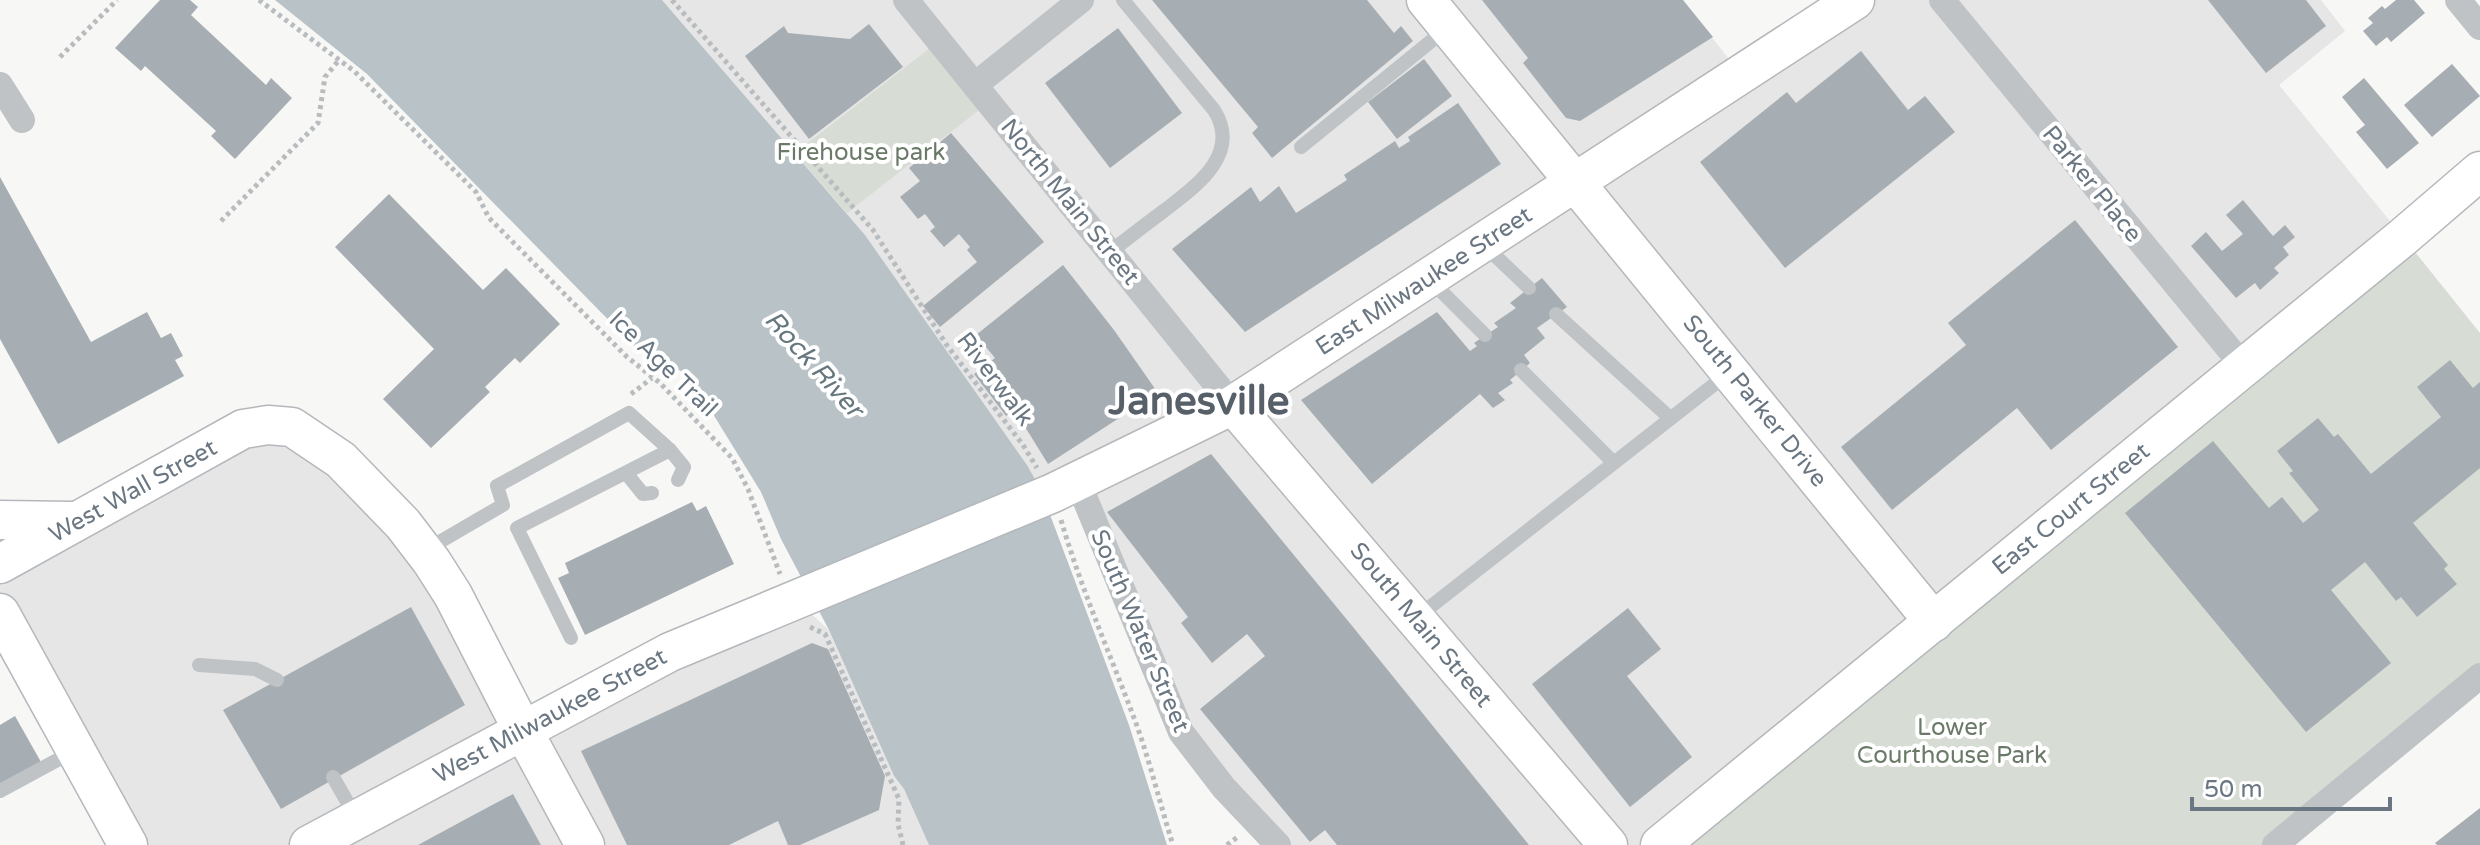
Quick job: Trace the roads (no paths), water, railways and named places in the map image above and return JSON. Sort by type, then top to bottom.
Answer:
[{"type":"main road","name":"East Milwaukee Street","points":[[794,601],[1058,491],[1233,405],[1855,0]]},
{"type":"main road","name":"South Parker Drive","points":[[1437,14],[1934,622]]},
{"type":"main road","name":"East Court Street","points":[[1660,845],[2480,171]]},
{"type":"main road","name":"South Main Street","points":[[1233,405],[1608,845]]},
{"type":"main road","name":"West Wall Street","points":[[0,564],[243,429],[268,425],[292,427],[341,460],[403,524],[424,551]]},
{"type":"main road","points":[[0,520],[80,521]]},
{"type":"main road","points":[[424,551],[453,595],[585,845]]},
{"type":"main road","name":"West Milwaukee Street","points":[[309,845],[670,652],[794,601]]},
{"type":"main road","points":[[0,613],[128,845]]},
{"type":"street","name":"North Main Street","points":[[906,0],[1233,405]]},
{"type":"street","points":[[975,85],[1081,0]]},
{"type":"street","name":"Parker Place","points":[[1942,0],[2244,367]]},
{"type":"street","points":[[2458,0],[2480,27]]},
{"type":"street","points":[[0,85],[22,120]]},
{"type":"street","name":"South Water Street","points":[[1058,491],[1181,732],[1224,788],[1278,845]]},
{"type":"street","points":[[2275,845],[2480,676]]},
{"type":"lane","points":[[1110,252],[1202,181],[1214,165],[1222,143],[1221,125],[1214,110],[1123,0]]},
{"type":"lane","points":[[1301,147],[1437,14]]},
{"type":"lane","points":[[1482,242],[1529,288]]},
{"type":"lane","points":[[1428,278],[1485,335]]},
{"type":"lane","points":[[1556,314],[1670,418]]},
{"type":"lane","points":[[1521,370],[1613,462]]},
{"type":"lane","points":[[1415,619],[1731,371]]},
{"type":"lane","points":[[571,638],[503,505],[497,486],[629,413],[684,467],[678,480]]},
{"type":"lane","points":[[517,528],[670,450]]},
{"type":"lane","points":[[626,473],[643,494],[652,493]]},
{"type":"lane","points":[[424,551],[503,505]]},
{"type":"lane","points":[[199,665],[255,669],[277,680]]},
{"type":"lane","points":[[0,791],[76,750]]},
{"type":"lane","points":[[333,777],[357,819]]},
{"type":"water","name":"Rock River","points":[[275,0],[662,0],[865,235],[1027,465],[1040,488],[1129,725],[1167,845],[929,845],[761,492],[689,375],[638,350],[367,74]]},
{"type":"district","name":"Janesville","points":[[1199,401]]},
{"type":"park label","name":"Firehouse park","points":[[861,152]]},
{"type":"park label","name":"Lower Courthouse Park","points":[[1952,741]]}]
